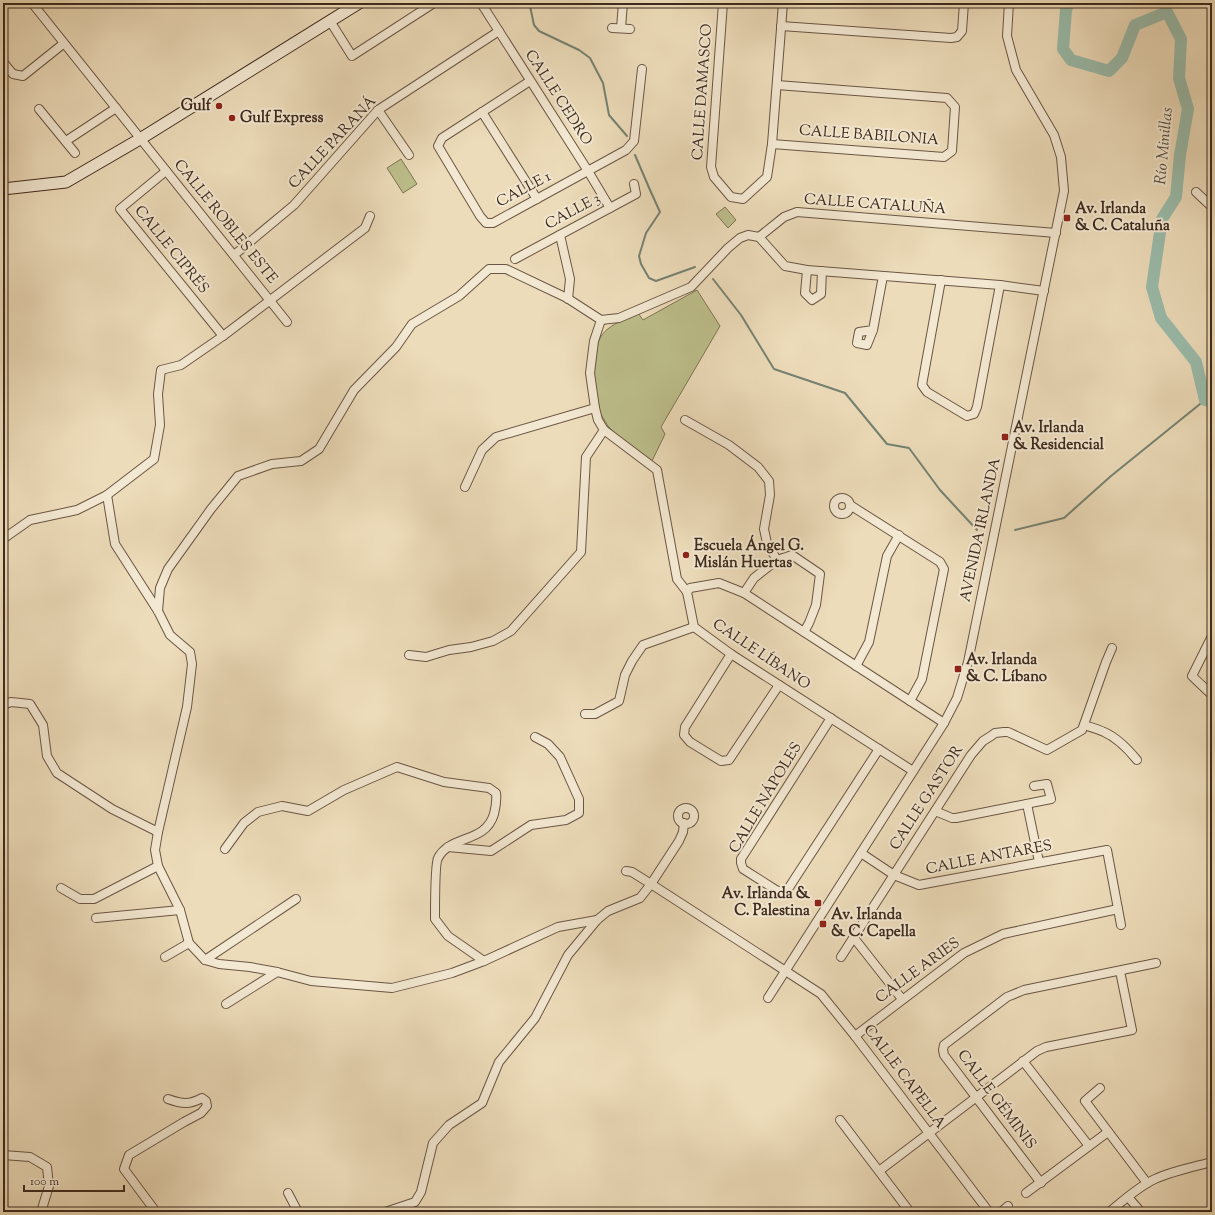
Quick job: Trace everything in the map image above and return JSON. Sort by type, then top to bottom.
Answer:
[{"type":"street","name":"CALLE ROBLES ESTE","points":[[32,3],[63,44],[288,322]]},
{"type":"street","points":[[3,189],[66,182],[140,139],[330,21],[346,6],[359,3]]},
{"type":"street","points":[[330,21],[352,56],[434,3]]},
{"type":"street","name":"CALLE CEDRO","points":[[480,3],[588,171],[610,208]]},
{"type":"street","points":[[623,3],[616,28],[630,29]]},
{"type":"street","name":"CALLE DAMASCO","points":[[723,3],[711,167],[714,177],[731,197],[742,199],[767,177],[772,144],[783,3]]},
{"type":"street","points":[[781,26],[949,38],[956,37],[962,31],[964,3]]},
{"type":"street","name":"AVENIDA IRLANDA","points":[[768,998],[944,723],[957,698],[968,662],[1064,191],[1061,157],[1054,135],[1016,70],[1007,36],[1009,3]]},
{"type":"street","name":"CALLE PARANÁ","points":[[234,254],[294,205],[378,110],[499,31]]},
{"type":"street","points":[[3,62],[13,74],[23,76],[63,44]]},
{"type":"street","name":"CALLE 1","points":[[482,112],[442,138],[438,146],[480,216],[486,222],[493,223],[625,151],[634,141],[642,69]]},
{"type":"street","points":[[530,81],[482,112],[537,199]]},
{"type":"street","name":"CALLE BABILONIA","points":[[772,144],[944,157],[952,151],[954,138],[955,107],[947,98],[777,85]]},
{"type":"street","points":[[39,108],[75,153]]},
{"type":"street","points":[[66,141],[116,108]]},
{"type":"street","points":[[378,110],[409,154]]},
{"type":"street","name":"CALLE CIPRÉS","points":[[166,171],[120,209],[223,336]]},
{"type":"street","name":"CALLE 3","points":[[515,259],[636,194],[634,184]]},
{"type":"street","points":[[1196,192],[1212,207]]},
{"type":"street","name":"CALLE CATALUÑA","points":[[759,237],[784,217],[797,212],[1056,233]]},
{"type":"street","points":[[3,539],[30,520],[77,510],[107,494],[154,458],[160,425],[158,394],[160,370],[181,365],[223,336],[366,228],[370,216]]},
{"type":"street","points":[[560,235],[570,279],[568,299]]},
{"type":"street","points":[[158,611],[160,588],[168,569],[211,509],[238,476],[272,464],[301,461],[320,449],[354,390],[396,347],[412,324],[460,296],[489,269],[506,269],[568,299],[601,320],[619,318],[691,287],[728,248],[740,238],[748,235],[759,237],[785,266],[807,270],[1000,285],[1044,291]]},
{"type":"street","points":[[807,270],[805,293],[812,300],[821,294],[822,271]]},
{"type":"street","points":[[873,330],[883,276]]},
{"type":"street","points":[[941,280],[922,385],[927,392],[967,416],[974,414],[978,407],[1000,285]]},
{"type":"street","points":[[409,655],[426,657],[449,650],[471,647],[493,641],[510,631],[581,552],[586,457],[604,430],[598,420],[594,408],[590,373],[594,341],[601,320]]},
{"type":"street","points":[[465,487],[482,450],[496,436],[594,408]]},
{"type":"street","points":[[684,420],[729,445],[758,467],[769,481],[770,495],[764,529],[767,543],[778,560]]},
{"type":"street","name":"CALLE LÍBANO","points":[[604,430],[657,470],[678,579],[687,592],[694,627],[731,654],[913,771]]},
{"type":"street","points":[[107,494],[115,544],[158,611],[170,635],[190,652],[192,664],[187,707],[155,850],[158,866],[180,910],[189,943],[205,960],[219,964],[277,972],[311,981],[392,988],[452,973],[484,961],[558,927],[596,920]]},
{"type":"street","points":[[850,505],[940,562],[944,569],[922,679],[910,701]]},
{"type":"street","points":[[856,666],[869,642],[887,556],[899,535]]},
{"type":"street","points":[[744,593],[754,578],[778,560],[792,554],[820,574],[816,605],[804,632]]},
{"type":"street","points":[[687,592],[690,588],[719,582],[744,593],[944,723]]},
{"type":"street","points":[[585,714],[595,714],[619,701],[625,675],[632,660],[643,645],[694,627]]},
{"type":"street","points":[[1212,636],[1192,676],[1212,695]]},
{"type":"street","points":[[1112,648],[1084,725],[1104,732],[1115,738],[1124,744],[1137,760]]},
{"type":"street","points":[[731,654],[685,727],[684,735],[690,742],[721,761],[730,760],[780,685]]},
{"type":"street","points":[[3,705],[11,702],[30,704],[43,725],[47,756],[57,774],[112,809],[158,832]]},
{"type":"street","name":"CALLE NÁPOLES","points":[[832,718],[741,859],[743,869],[756,878],[776,890],[782,892],[788,889],[879,749]]},
{"type":"street","name":"CALLE GASTOR","points":[[840,957],[854,938],[971,755],[983,741],[995,733],[1008,732],[1047,750],[1082,730],[1084,725]]},
{"type":"street","points":[[448,847],[491,850],[532,825],[566,820],[579,813],[579,799],[560,757],[548,744],[535,738]]},
{"type":"street","points":[[225,849],[244,822],[258,812],[282,806],[308,811],[344,790],[397,767],[444,782],[489,788],[496,793],[497,802],[492,820],[483,831],[448,847],[437,859],[435,919],[448,936],[484,961]]},
{"type":"street","points":[[935,811],[952,818],[956,818],[1051,799],[1047,784],[1034,786]]},
{"type":"street","points":[[1027,804],[1039,862]]},
{"type":"street","points":[[385,1212],[415,1202],[420,1192],[433,1143],[448,1125],[482,1103],[499,1062],[535,1018],[568,955],[596,920],[608,911],[640,898],[679,841],[683,832],[684,823]]},
{"type":"street","name":"CALLE ANTARES","points":[[861,853],[894,875],[919,885],[1107,850],[1118,909]]},
{"type":"street","points":[[61,888],[80,899],[94,899],[158,866]]},
{"type":"street","name":"CALLE CAPELLA","points":[[626,871],[632,872],[821,994],[855,1036],[989,1212]]},
{"type":"street","points":[[205,960],[296,899]]},
{"type":"street","points":[[1118,909],[1121,925]]},
{"type":"street","name":"CALLE ARIES","points":[[855,1036],[964,952],[1003,934],[1118,909]]},
{"type":"street","points":[[96,918],[180,910]]},
{"type":"street","points":[[854,938],[902,999]]},
{"type":"street","points":[[165,957],[189,943]]},
{"type":"street","name":"CALLE GÉMINIS","points":[[1041,1182],[944,1055],[944,1045],[1007,997],[1024,990],[1156,963]]},
{"type":"street","points":[[879,1171],[1037,1051],[1046,1047],[1132,1030],[1120,971]]},
{"type":"street","points":[[226,1004],[277,972]]},
{"type":"street","points":[[1023,1061],[1089,1146]]},
{"type":"street","points":[[1100,1088],[1084,1101],[1147,1183]]},
{"type":"street","points":[[156,1212],[124,1169],[129,1155],[201,1113],[207,1106],[206,1101],[202,1098],[188,1104],[168,1100]]},
{"type":"street","points":[[840,1120],[910,1212]]},
{"type":"street","points":[[1026,1193],[1108,1132]]},
{"type":"street","points":[[3,1155],[30,1157],[47,1167],[49,1186],[41,1212]]},
{"type":"street","points":[[1109,1212],[1147,1183],[1155,1179],[1212,1162]]},
{"type":"street","points":[[288,1193],[298,1212]]},
{"type":"street","points":[[1128,1197],[1141,1212]]},
{"type":"street","points":[[1001,1212],[1008,1206]]},
{"type":"green space","points":[[401,159],[417,184],[403,193],[387,168]]},
{"type":"green space","points":[[725,207],[736,220],[728,228],[716,214]]},
{"type":"green space","points":[[697,290],[720,326],[661,427],[665,434],[652,461],[616,434],[608,426],[599,410],[593,380],[598,343],[604,332],[615,324],[638,313],[643,320]]},
{"type":"waterway","points":[[528,3],[534,25],[539,31],[579,50],[590,58],[603,83],[609,115],[627,136]]},
{"type":"waterway","name":"Río Minillas","points":[[1069,3],[1066,10],[1063,49],[1071,60],[1109,71],[1122,58],[1135,25],[1167,12],[1181,39],[1179,78],[1188,109],[1180,155],[1176,197],[1162,219],[1152,287],[1161,318],[1196,362],[1205,400],[1212,401]]},
{"type":"waterway","points":[[635,155],[660,212],[646,233],[639,256],[641,264],[649,278],[656,281],[695,267]]},
{"type":"waterway","points":[[713,279],[741,315],[774,369],[845,393],[887,444],[909,448],[940,490],[977,530]]},
{"type":"waterway","points":[[1015,530],[1064,518],[1111,476],[1205,400]]},
{"type":"place","name":"Gulf","points":[[219,106]]},
{"type":"place","name":"Gulf Express","points":[[232,118]]},
{"type":"place","name":"Av. Irlanda & C. Cataluña","points":[[1067,218]]},
{"type":"place","name":"Av. Irlanda & Residencial","points":[[1005,437]]},
{"type":"place","name":"Escuela Ángel G. Mislán Huertas","points":[[686,555]]},
{"type":"place","name":"Av. Irlanda & C. Líbano","points":[[958,669]]},
{"type":"place","name":"Av. Irlanda & C. Palestina","points":[[818,903]]},
{"type":"place","name":"Av. Irlanda & C. Capella","points":[[823,924]]}]
